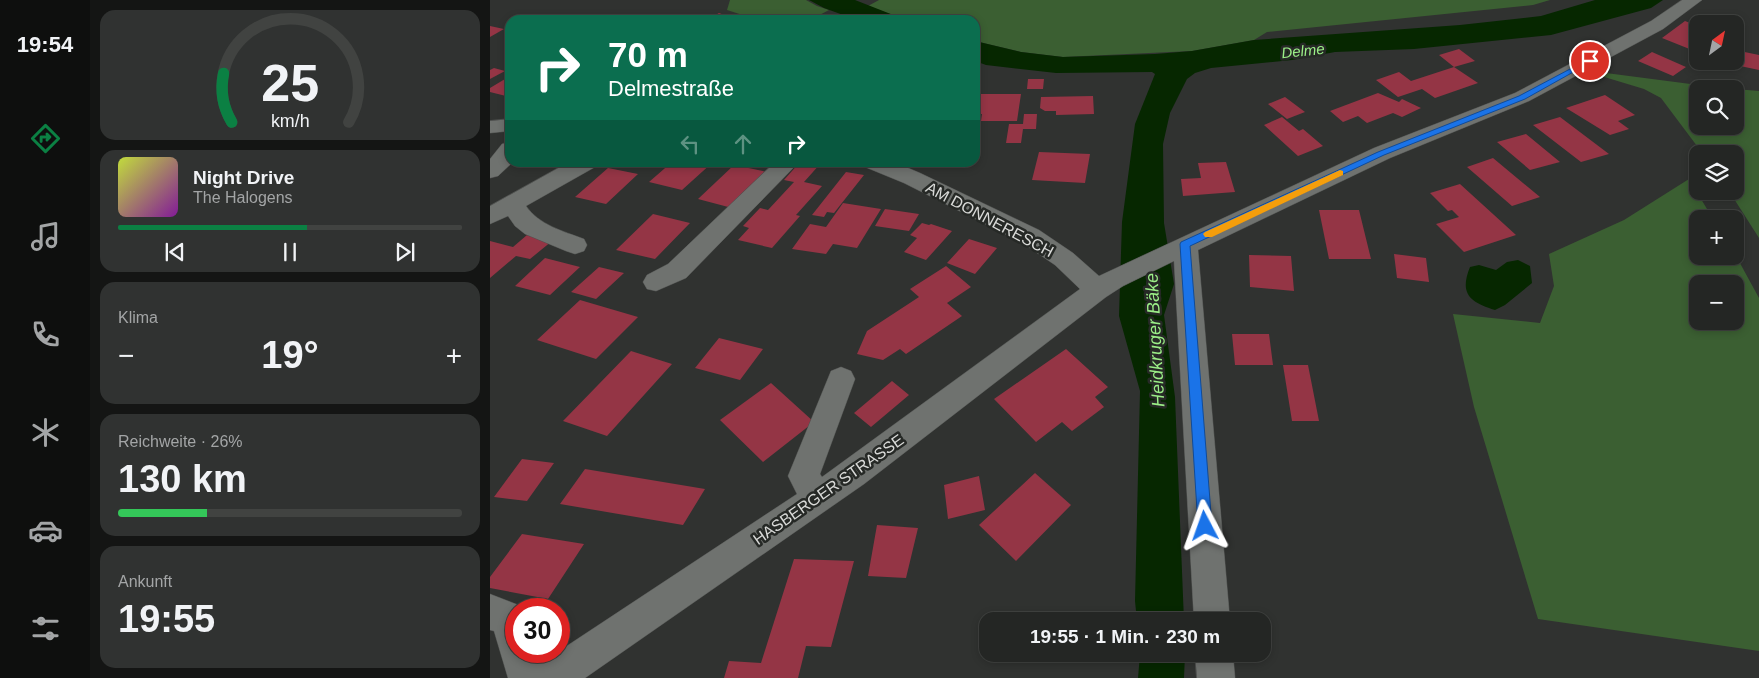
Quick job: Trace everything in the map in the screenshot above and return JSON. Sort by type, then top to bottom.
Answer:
[{"type":"street","name":"HASBERGER STRASSE","points":[[552,678],[853,474],[1105,284],[1185,244],[1381,154],[1522,97],[1658,25],[1693,0]]},
{"type":"street","points":[[490,127],[505,126]]},
{"type":"street","points":[[490,171],[505,157]]},
{"type":"street","points":[[490,216],[578,167]]},
{"type":"street","points":[[656,282],[677,271],[783,167]]},
{"type":"street","name":"AM DONNERESCH","points":[[885,167],[912,178],[1030,236],[1105,284]]},
{"type":"street","points":[[512,204],[523,220],[534,228],[574,245]]},
{"type":"street","points":[[1185,244],[1211,612]]},
{"type":"street","points":[[817,498],[804,476],[841,379]]},
{"type":"street","points":[[490,612],[505,618]]},
{"type":"street","points":[[1215,662],[1216,678]]},
{"type":"street","points":[[522,663],[527,678]]},
{"type":"shaded area","points":[[730,0],[806,0],[829,10],[820,15],[742,15],[727,10]]},
{"type":"shaded area","points":[[879,0],[1550,0],[1533,5],[1267,32],[1254,40],[1192,51],[1063,57],[1021,52],[980,42],[980,15],[892,15],[868,6]]},
{"type":"shaded area","points":[[1606,73],[1689,84],[1689,135],[1744,135],[1744,90],[1759,91],[1759,238],[1744,214],[1744,210],[1741,210],[1735,200],[1744,200],[1744,145],[1696,145],[1661,98],[1644,89],[1601,76]]},
{"type":"shaded area","points":[[1689,179],[1689,200],[1702,200],[1708,210],[1689,210],[1689,265],[1741,265],[1759,298],[1759,651],[1538,619],[1474,407],[1453,314],[1540,323],[1554,286],[1549,254],[1624,220]]},
{"type":"water","points":[[809,0],[855,0],[893,15],[843,15]]},
{"type":"water","points":[[1595,0],[1663,0],[1651,8],[1551,35],[1414,49],[1335,52],[1292,60],[1211,68],[1195,73],[1187,79],[1170,113],[1163,144],[1164,223],[1174,284],[1164,315],[1175,397],[1184,612],[1136,612],[1140,391],[1119,316],[1122,222],[1135,124],[1155,74],[1152,72],[1056,73],[986,65],[980,63],[980,42],[1021,52],[1063,57],[1155,54],[1192,51],[1254,40],[1460,25],[1541,16]]},
{"type":"water","points":[[1518,260],[1530,266],[1532,283],[1505,305],[1495,310],[1479,304],[1469,296],[1466,284],[1470,267],[1479,265],[1496,270],[1507,262]]},
{"type":"water","points":[[1139,662],[1185,662],[1184,678],[1138,678]]},
{"type":"building","points":[[1685,21],[1689,23],[1689,49],[1662,38]]},
{"type":"building","points":[[490,26],[504,29],[490,37]]},
{"type":"building","points":[[1459,49],[1475,61],[1454,67],[1439,55]]},
{"type":"building","points":[[1652,52],[1686,67],[1673,76],[1638,61]]},
{"type":"building","points":[[1744,52],[1759,55],[1759,70],[1744,67]]},
{"type":"building","points":[[1454,67],[1478,83],[1435,98],[1422,89],[1398,97],[1376,80],[1399,72],[1411,81]]},
{"type":"building","points":[[494,68],[505,71],[490,79],[490,70]]},
{"type":"building","points":[[505,79],[505,96],[490,92],[490,88]]},
{"type":"building","points":[[1028,79],[1044,79],[1043,89],[1027,89]]},
{"type":"building","points":[[1378,93],[1399,102],[1402,99],[1421,108],[1402,117],[1393,113],[1367,123],[1358,116],[1343,122],[1330,111]]},
{"type":"building","points":[[980,94],[1021,94],[1017,121],[981,121],[982,114],[980,114]]},
{"type":"building","points":[[1605,95],[1635,115],[1618,121],[1629,129],[1610,135],[1566,108]]},
{"type":"building","points":[[1093,96],[1094,114],[1056,115],[1056,111],[1045,111],[1040,108],[1041,97]]},
{"type":"building","points":[[1285,97],[1305,112],[1287,119],[1268,104]]},
{"type":"building","points":[[1024,114],[1037,114],[1036,129],[1023,129],[1021,143],[1006,143],[1009,124],[1023,124]]},
{"type":"building","points":[[1282,117],[1299,131],[1303,129],[1323,146],[1298,156],[1264,125]]},
{"type":"building","points":[[1560,117],[1609,154],[1581,162],[1533,125]]},
{"type":"building","points":[[1526,134],[1560,162],[1530,170],[1497,142]]},
{"type":"building","points":[[1039,152],[1090,154],[1085,183],[1032,180]]},
{"type":"building","points":[[1493,158],[1540,197],[1512,206],[1467,167]]},
{"type":"building","points":[[1226,162],[1235,192],[1183,196],[1181,179],[1201,178],[1198,163]]},
{"type":"building","points":[[666,167],[707,167],[682,190],[649,182]]},
{"type":"building","points":[[732,167],[743,167],[767,172],[732,208],[698,199]]},
{"type":"building","points":[[796,167],[817,167],[804,182],[822,186],[796,215],[800,216],[772,248],[738,240],[749,228],[743,226],[760,208],[768,210],[794,182],[784,180]]},
{"type":"building","points":[[608,168],[638,174],[606,204],[575,197]]},
{"type":"building","points":[[846,172],[864,175],[834,213],[827,212],[824,217],[812,215]]},
{"type":"building","points":[[1460,184],[1516,235],[1464,252],[1436,224],[1459,217],[1452,210],[1448,211],[1430,193]]},
{"type":"building","points":[[843,203],[881,209],[857,248],[833,244],[826,254],[792,249],[810,224],[826,227]]},
{"type":"building","points":[[885,209],[919,214],[909,231],[875,226]]},
{"type":"building","points":[[1319,210],[1359,210],[1371,259],[1329,259]]},
{"type":"building","points":[[653,214],[690,223],[655,259],[616,250]]},
{"type":"building","points":[[922,223],[952,231],[926,260],[904,252],[917,238],[910,235]]},
{"type":"building","points":[[527,235],[552,241],[530,259],[516,256],[490,278],[490,241],[513,247]]},
{"type":"building","points":[[969,239],[997,248],[975,274],[947,263]]},
{"type":"building","points":[[1394,254],[1426,258],[1429,282],[1397,278]]},
{"type":"building","points":[[1249,255],[1291,256],[1294,291],[1250,287]]},
{"type":"building","points":[[545,258],[580,267],[550,295],[515,286]]},
{"type":"building","points":[[946,266],[971,287],[947,303],[962,316],[906,354],[900,349],[883,360],[857,354],[867,331],[919,297],[910,289]]},
{"type":"building","points":[[599,267],[624,273],[596,299],[571,292]]},
{"type":"building","points":[[580,300],[638,317],[596,359],[537,340]]},
{"type":"building","points":[[1232,334],[1269,334],[1273,365],[1235,365]]},
{"type":"building","points":[[719,338],[763,349],[740,380],[695,368]]},
{"type":"building","points":[[1066,349],[1108,387],[1095,397],[1104,407],[1072,431],[1062,422],[1036,442],[994,399]]},
{"type":"building","points":[[631,351],[672,364],[607,436],[563,421]]},
{"type":"building","points":[[1283,365],[1308,365],[1319,421],[1292,421]]},
{"type":"building","points":[[892,381],[909,395],[871,427],[854,413]]},
{"type":"building","points":[[771,383],[814,422],[763,462],[720,420]]},
{"type":"building","points":[[522,459],[554,463],[527,501],[494,497]]},
{"type":"building","points":[[585,469],[705,489],[683,525],[560,504]]},
{"type":"building","points":[[1035,473],[1071,505],[1016,561],[979,525]]},
{"type":"building","points":[[979,476],[985,510],[948,519],[944,485]]},
{"type":"building","points":[[877,525],[918,528],[906,578],[868,576]]},
{"type":"building","points":[[522,534],[584,544],[549,598],[490,588],[490,577]]},
{"type":"building","points":[[794,559],[854,561],[831,647],[806,646],[798,678],[724,678],[729,661],[761,663]]},
{"type":"slow traffic","points":[[1208,234],[1340,173]]},
{"type":"route","points":[[1205,526],[1185,244],[1381,154],[1522,97],[1590,61]]},
{"type":"water label","name":"Delme","points":[[1303,51]]},
{"type":"water label","name":"Heidkruger Bäke","points":[[1155,340]]}]
